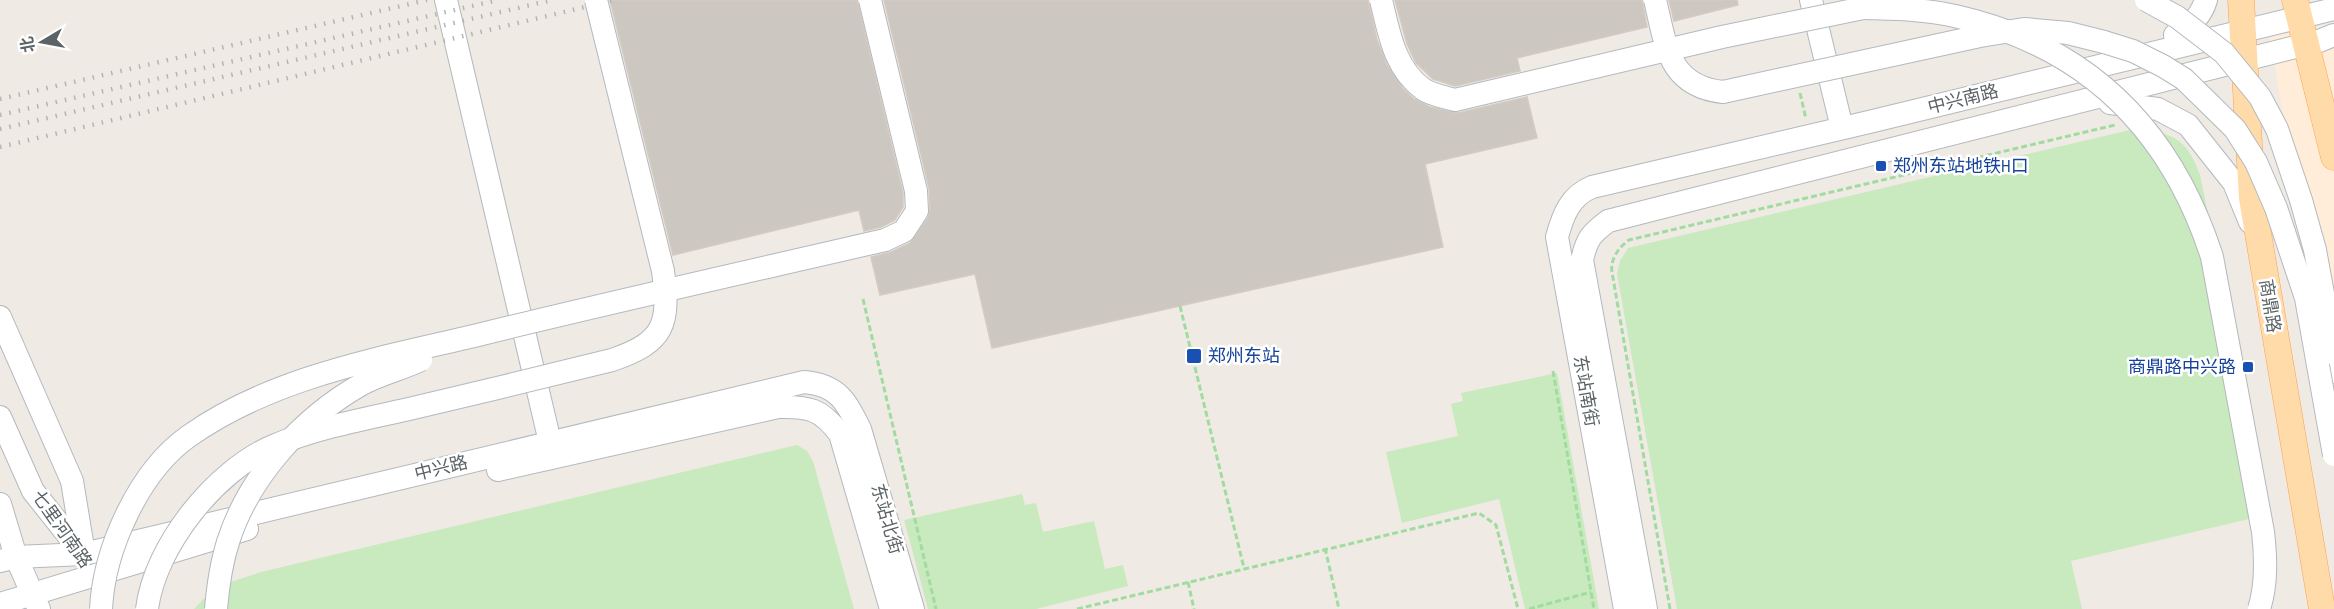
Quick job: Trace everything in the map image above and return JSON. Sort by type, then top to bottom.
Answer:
[{"type":"main road","name":"商鼎路","points":[[2241,0],[2252,198],[2322,609]]},
{"type":"main road","points":[[2297,8],[2334,157]]},
{"type":"street","points":[[446,0],[550,442]]},
{"type":"street","points":[[147,609],[154,580],[164,557],[186,519],[199,503],[236,469],[272,446],[330,427],[612,360],[641,348],[657,334],[666,308],[663,271],[596,0]]},
{"type":"street","points":[[101,609],[104,576],[119,528],[153,471],[187,437],[244,403],[340,368],[885,240],[904,231],[917,211],[916,191],[870,0]]},
{"type":"street","points":[[1381,0],[1392,45],[1404,69],[1424,91],[1455,100],[1722,37],[1902,0]]},
{"type":"street","points":[[1655,0],[1665,43],[1676,68],[1688,81],[1700,87],[1723,92],[1980,36],[2024,29],[2068,33],[2133,51],[2184,79],[2235,129],[2256,162],[2276,208],[2334,375]]},
{"type":"street","points":[[1811,0],[1842,128]]},
{"type":"street","points":[[2146,0],[2177,17],[2224,53],[2260,97],[2277,129],[2316,250],[2334,354]]},
{"type":"street","points":[[2115,62],[2165,41],[2188,28],[2201,13],[2206,0]]},
{"type":"street","points":[[1864,8],[1915,10],[1953,15],[1998,27],[2041,44],[2116,97],[2165,156],[2183,185],[2201,224],[2212,257],[2263,531],[2266,559],[2259,609]]},
{"type":"street","name":"中兴南路","points":[[1592,187],[2242,31],[2297,8],[2334,9]]},
{"type":"street","name":"中兴南路","points":[[1608,221],[2244,60],[2334,35]]},
{"type":"street","points":[[2046,110],[2114,103],[2158,109],[2188,125],[2234,183],[2260,247]]},
{"type":"street","name":"东站南街","points":[[1592,187],[1582,191],[1570,204],[1557,237],[1625,609]]},
{"type":"street","name":"东站南街","points":[[1608,221],[1591,234],[1582,260],[1646,609]]},
{"type":"street","points":[[2307,298],[2334,455]]},
{"type":"street","points":[[0,317],[72,481],[84,554]]},
{"type":"street","points":[[216,609],[220,572],[228,539],[262,474],[278,454],[321,411],[363,384],[480,334]]},
{"type":"street","name":"中兴路","points":[[5,553],[84,554],[804,382],[822,384],[836,392],[848,405],[850,431]]},
{"type":"street","name":"中兴路","points":[[0,604],[36,602],[94,576],[282,518],[778,407],[800,406],[816,411],[850,431]]},
{"type":"street","name":"七里河南路","points":[[0,417],[33,491],[84,554],[110,609]]},
{"type":"street","name":"东站北街","points":[[850,431],[891,609]]},
{"type":"street","name":"东站北街","points":[[850,431],[913,609]]},
{"type":"street","points":[[0,504],[5,553],[36,602]]},
{"type":"path","points":[[1670,609],[1611,272],[1611,266],[1620,247],[1629,240],[2116,124]]},
{"type":"path","points":[[863,299],[936,609]]},
{"type":"path","points":[[1180,306],[1244,568]]},
{"type":"path","points":[[1553,371],[1594,609]]},
{"type":"path","points":[[1077,609],[1479,513],[1496,525],[1518,609]]},
{"type":"path","points":[[1325,548],[1339,609]]},
{"type":"path","points":[[1188,582],[1194,609]]},
{"type":"path","points":[[1529,609],[1591,592]]},
{"type":"shaded area","points":[[2334,23],[2334,415],[2270,37]]},
{"type":"green space","points":[[2130,130],[2156,132],[2175,138],[2189,151],[2200,175],[2270,514],[2071,561],[2082,609],[1677,609],[1617,274],[1620,261],[1628,248]]},
{"type":"green space","points":[[1557,373],[1599,609],[1525,609],[1499,499],[1402,523],[1386,452],[1458,436],[1451,404],[1463,401],[1461,393]]},
{"type":"green space","points":[[797,445],[807,451],[813,461],[854,609],[194,609],[215,587],[261,572]]},
{"type":"green space","points":[[1022,494],[1025,505],[1036,503],[1043,532],[1094,521],[1105,569],[1123,565],[1128,586],[1036,609],[928,609],[904,520]]},
{"type":"building","points":[[610,0],[857,0],[903,193],[903,207],[895,220],[881,227],[864,231],[859,210],[673,255]]},
{"type":"building","name":"郑州东站","points":[[884,0],[1368,0],[1377,40],[1387,65],[1403,89],[1414,99],[1430,107],[1458,113],[1527,97],[1537,138],[1425,164],[1443,247],[992,348],[975,274],[880,295],[871,257],[891,252],[910,243],[928,218],[930,210],[929,188]]},
{"type":"building","points":[[1395,0],[1642,0],[1647,27],[1517,58],[1520,71],[1455,86],[1433,79],[1416,63],[1407,44]]},
{"type":"building","points":[[1669,0],[1737,0],[1738,5],[1674,21]]},
{"type":"railway","points":[[0,99],[427,0]]},
{"type":"railway","points":[[0,115],[498,0]]},
{"type":"railway","points":[[0,129],[552,0]]},
{"type":"railway","points":[[0,147],[614,0]]},
{"type":"place","name":"郑州东站地铁H口","points":[[1881,166]]},
{"type":"place","name":"郑州东站","points":[[1194,356]]},
{"type":"place","name":"商鼎路中兴路","points":[[2248,367]]}]
